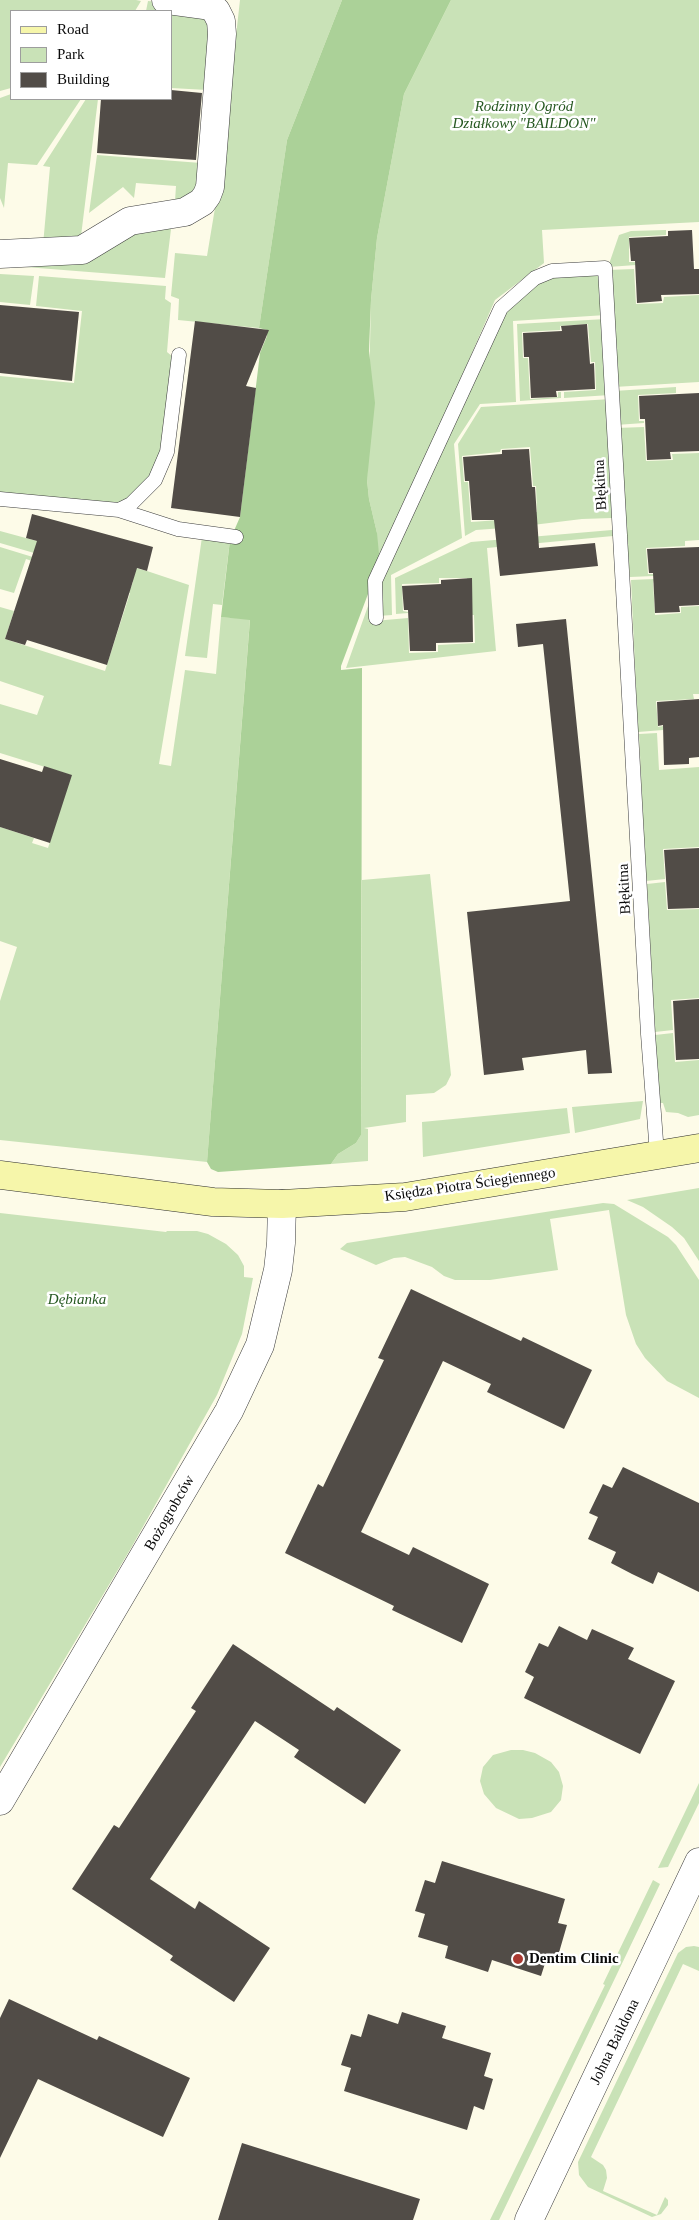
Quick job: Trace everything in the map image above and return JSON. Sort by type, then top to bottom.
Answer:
[{"type":"street","points":[[0,254],[82,250],[130,221],[185,212],[202,202],[207,195],[210,187],[221,20],[216,11],[210,6],[166,0]]},
{"type":"street","name":"Księdza Piotra Ściegiennego","points":[[0,1175],[213,1202],[282,1204],[405,1198],[699,1148]]},
{"type":"street","name":"Bożogrobców","points":[[0,1801],[229,1411],[260,1345],[278,1270],[282,1204]]},
{"type":"street","name":"Johna Baildona","points":[[529,2220],[699,1862]]},
{"type":"lane","name":"Błękitna","points":[[376,618],[376,581],[501,308],[535,278],[552,271],[606,268],[648,1034],[657,1154]]},
{"type":"lane","points":[[119,510],[144,493],[155,480],[162,466],[167,452],[180,356]]},
{"type":"lane","points":[[0,499],[119,510],[178,529],[236,537]]},
{"type":"green space","points":[[0,0],[141,1],[136,10],[10,10],[10,88],[0,91]]},
{"type":"green space","points":[[240,0],[342,0],[287,140],[259,328],[178,320],[179,299],[171,296],[175,253],[207,256],[220,178]]},
{"type":"green space","points":[[342,0],[451,0],[404,94],[377,238],[371,300],[369,351],[375,403],[367,480],[379,554],[374,578],[341,666],[341,670],[362,668],[361,1135],[356,1143],[338,1154],[331,1164],[218,1172],[211,1169],[207,1162],[250,620],[221,617],[230,540],[240,517],[260,353],[267,336],[267,330],[259,328],[287,140]]},
{"type":"green space","name":"Rodzinny Ogród Działkowy \"BAILDON\"","points":[[451,0],[699,0],[699,222],[542,230],[544,263],[495,300],[374,578],[377,533],[369,499],[367,480],[371,300],[377,238],[404,94]]},
{"type":"green space","points":[[148,1],[197,6],[209,10],[206,190],[175,201],[176,186],[136,183],[134,198],[123,187],[89,213],[97,155],[201,163],[207,90],[172,88],[172,10],[146,10]]},
{"type":"green space","points":[[10,94],[10,100],[80,100],[37,165],[8,163],[4,208],[0,198],[0,98]]},
{"type":"green space","points":[[85,100],[98,100],[81,236],[43,245],[50,167],[43,166]]},
{"type":"green space","points":[[172,221],[165,278],[0,265],[132,227]]},
{"type":"green space","points":[[666,230],[666,235],[629,237],[629,262],[635,262],[636,265],[608,267],[619,235],[631,231]]},
{"type":"green space","points":[[634,269],[636,304],[663,303],[664,297],[699,295],[699,382],[614,387],[608,270]]},
{"type":"green space","points":[[603,270],[606,315],[513,321],[516,402],[480,404],[454,444],[462,538],[391,575],[392,615],[378,616],[377,581],[502,309],[536,280]]},
{"type":"green space","points":[[0,274],[34,276],[30,305],[0,302]]},
{"type":"green space","points":[[39,276],[166,286],[165,299],[171,303],[167,352],[173,357],[162,451],[150,478],[119,506],[0,496],[0,376],[74,383],[82,311],[36,306]]},
{"type":"green space","points":[[606,319],[610,395],[564,398],[564,392],[596,390],[595,362],[591,362],[588,324],[560,326],[560,330],[522,332],[523,358],[528,358],[530,399],[558,397],[558,392],[561,392],[561,398],[520,401],[517,324]]},
{"type":"green space","points":[[676,387],[676,393],[638,395],[639,421],[644,421],[644,423],[616,425],[614,391]]},
{"type":"green space","points":[[611,399],[612,518],[582,519],[508,528],[507,515],[537,512],[536,486],[533,486],[530,447],[501,449],[500,452],[462,456],[464,482],[468,482],[471,522],[499,520],[504,528],[476,530],[465,536],[458,444],[481,407]]},
{"type":"green space","points":[[644,427],[646,461],[673,460],[672,454],[699,453],[699,540],[685,541],[685,546],[646,548],[648,574],[654,574],[654,576],[630,577],[616,428]]},
{"type":"green space","points":[[612,530],[613,536],[487,548],[496,651],[346,668],[373,592],[374,621],[408,618],[409,653],[438,652],[438,645],[475,643],[474,615],[470,615],[467,578],[439,578],[439,583],[402,584],[403,611],[408,613],[396,614],[395,578],[471,542]]},
{"type":"green space","points":[[0,531],[147,571],[189,585],[159,764],[171,766],[185,670],[216,674],[221,617],[250,619],[207,1162],[0,1140],[0,1001],[17,947],[0,941],[0,827],[34,838],[32,843],[48,848],[71,775],[0,753],[0,704],[37,715],[44,696],[0,681],[0,607],[14,611],[5,639],[105,671],[130,593],[26,559],[14,593],[0,589],[0,547],[131,587],[133,582],[0,543]]},
{"type":"green space","points":[[202,537],[230,540],[222,605],[213,604],[207,658],[185,656]]},
{"type":"green space","points":[[654,579],[655,615],[681,613],[681,607],[699,606],[699,694],[693,694],[694,699],[656,701],[658,727],[663,726],[663,730],[638,732],[631,580]]},
{"type":"green space","points":[[657,733],[659,770],[699,767],[699,847],[663,849],[665,879],[646,881],[639,734]]},
{"type":"green space","points":[[430,874],[451,1075],[446,1085],[434,1093],[406,1095],[406,1122],[364,1128],[368,1129],[368,1161],[331,1164],[338,1154],[356,1143],[361,1135],[362,880]]},
{"type":"green space","points":[[665,882],[667,910],[699,909],[699,998],[671,1000],[673,1030],[655,1032],[647,884]]},
{"type":"green space","points":[[673,1033],[675,1062],[699,1060],[699,1115],[688,1117],[678,1113],[666,1112],[663,1103],[660,1103],[655,1035]]},
{"type":"green space","points":[[643,1101],[640,1119],[575,1133],[572,1107]]},
{"type":"green space","points":[[567,1108],[570,1133],[423,1157],[422,1122]]},
{"type":"green space","points":[[699,1188],[699,1261],[684,1238],[672,1227],[643,1207],[627,1200]]},
{"type":"green space","points":[[603,1203],[614,1204],[668,1237],[676,1245],[699,1280],[699,1398],[667,1381],[645,1358],[636,1344],[626,1315],[609,1210],[550,1219],[558,1270],[490,1280],[455,1280],[444,1276],[432,1267],[405,1257],[394,1258],[376,1265],[340,1249],[347,1243]]},
{"type":"green space","name":"Dębianka","points":[[0,1213],[166,1232],[197,1231],[208,1234],[226,1244],[238,1255],[244,1266],[244,1277],[253,1278],[242,1334],[217,1395],[131,1548],[0,1767]]},
{"type":"green space","points":[[511,1750],[535,1753],[551,1762],[559,1772],[563,1786],[561,1800],[551,1812],[532,1818],[519,1819],[496,1808],[484,1794],[480,1781],[483,1767],[493,1755]]},
{"type":"green space","points":[[699,1783],[699,1803],[668,1867],[658,1868]]},
{"type":"green space","points":[[653,1880],[660,1884],[585,2041],[499,2220],[490,2220],[605,1985],[603,1984]]},
{"type":"green space","points":[[686,1947],[699,1947],[699,1971],[683,1964],[591,2157],[603,2165],[606,2170],[607,2178],[603,2191],[657,2215],[665,2197],[668,2200],[668,2205],[661,2214],[652,2217],[588,2187],[579,2175],[578,2162],[678,1953]]},
{"type":"building","points":[[172,90],[202,93],[196,160],[97,153],[101,100],[172,100]]},
{"type":"building","points":[[692,230],[694,269],[699,269],[699,294],[661,295],[662,301],[637,303],[635,261],[631,261],[629,238],[668,236],[668,231]]},
{"type":"building","points":[[0,305],[79,312],[72,381],[0,373]]},
{"type":"building","points":[[195,321],[269,330],[246,386],[256,388],[240,517],[171,508]]},
{"type":"building","points":[[587,324],[590,364],[594,363],[595,389],[556,391],[557,397],[531,398],[529,357],[524,357],[523,333],[562,331],[561,326]]},
{"type":"building","points":[[699,393],[699,451],[670,452],[671,459],[647,460],[645,419],[640,419],[639,396]]},
{"type":"building","points":[[529,449],[532,487],[535,487],[539,548],[595,543],[598,566],[500,576],[494,520],[472,520],[469,481],[465,481],[463,457],[502,454],[502,450]]},
{"type":"building","points":[[32,514],[153,547],[147,571],[137,568],[107,665],[27,640],[25,645],[5,639],[37,541],[26,538]]},
{"type":"building","points":[[699,547],[699,605],[679,606],[680,612],[655,613],[653,573],[649,573],[647,549]]},
{"type":"building","points":[[472,578],[473,642],[436,643],[436,651],[410,651],[408,610],[404,610],[402,586],[441,584],[441,580]]},
{"type":"building","points":[[566,619],[612,1073],[588,1074],[586,1050],[522,1058],[524,1070],[484,1075],[467,912],[570,901],[543,644],[518,647],[516,624]]},
{"type":"building","points":[[699,699],[699,757],[689,758],[689,764],[664,765],[663,725],[658,726],[657,702]]},
{"type":"building","points":[[0,759],[42,772],[44,766],[72,775],[50,843],[0,827]]},
{"type":"building","points":[[699,848],[699,908],[668,909],[664,850]]},
{"type":"building","points":[[699,999],[699,1059],[676,1060],[673,1001]]},
{"type":"building","points":[[411,1289],[521,1341],[523,1337],[592,1370],[564,1429],[487,1392],[491,1384],[443,1361],[361,1532],[409,1555],[413,1547],[489,1584],[462,1643],[392,1610],[394,1606],[285,1553],[318,1484],[323,1487],[384,1360],[378,1358]]},
{"type":"building","points":[[623,1467],[699,1503],[699,1592],[658,1572],[653,1584],[632,1574],[611,1563],[616,1552],[588,1539],[598,1517],[589,1513],[603,1484],[612,1488]]},
{"type":"building","points":[[559,1626],[587,1640],[592,1629],[634,1648],[628,1659],[675,1681],[640,1754],[524,1698],[534,1677],[525,1672],[539,1643],[548,1647]]},
{"type":"building","points":[[233,1644],[334,1711],[337,1707],[401,1750],[365,1804],[294,1757],[299,1750],[255,1721],[150,1879],[195,1909],[199,1901],[270,1948],[234,2002],[170,1960],[173,1956],[72,1889],[114,1825],[119,1828],[196,1711],[191,1708]]},
{"type":"building","points":[[442,1861],[565,1899],[558,1923],[567,1925],[558,1956],[548,1954],[541,1976],[492,1960],[488,1972],[445,1958],[448,1946],[418,1937],[425,1914],[415,1911],[425,1880],[435,1883]]},
{"type":"building","points":[[9,1999],[97,2040],[99,2036],[190,2078],[163,2137],[38,2079],[0,2158],[0,2018]]},
{"type":"building","points":[[402,2012],[446,2026],[442,2038],[491,2053],[484,2076],[493,2079],[484,2110],[474,2106],[467,2130],[344,2091],[351,2068],[341,2065],[351,2034],[361,2037],[368,2014],[398,2024]]},
{"type":"building","points":[[242,2143],[420,2199],[413,2220],[218,2220]]},
{"type":"place","name":"Dentim Clinic","points":[[518,1959]]}]
